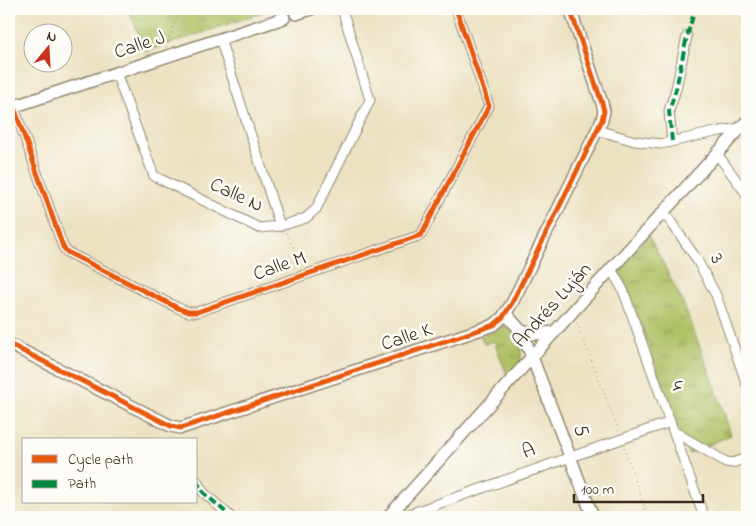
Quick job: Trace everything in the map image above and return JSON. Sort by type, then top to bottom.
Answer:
[{"type":"street","name":"Calle J","points":[[11,108],[284,18],[295,11],[311,9]]},
{"type":"street","name":"Calle N","points":[[116,74],[154,176],[259,228],[281,226],[306,218],[316,209],[370,100],[342,9]]},
{"type":"street","name":"Calle M","points":[[11,108],[63,247],[67,252],[188,312],[197,312],[421,235],[489,106],[456,9]]},
{"type":"street","name":"Calle K","points":[[9,344],[171,426],[180,428],[494,325],[506,314],[597,130],[604,111],[570,9]]},
{"type":"street","points":[[672,141],[669,111],[676,89],[687,36]]},
{"type":"street","points":[[220,39],[281,226]]},
{"type":"street","points":[[597,130],[648,143],[661,144],[744,125]]},
{"type":"street","name":"Andrés Luján","points":[[388,517],[611,269],[744,125]]},
{"type":"street","points":[[718,155],[745,192],[747,198]]},
{"type":"street","name":"3","points":[[664,212],[696,258],[716,295],[747,385]]},
{"type":"street","name":"4","points":[[611,269],[623,290],[704,517]]},
{"type":"street","name":"5","points":[[506,314],[521,331],[593,517]]},
{"type":"street","points":[[521,331],[536,334],[555,332]]},
{"type":"street","points":[[672,427],[726,462],[732,463],[747,458]]},
{"type":"street","name":"A","points":[[401,517],[570,456],[622,439],[672,427]]},
{"type":"street","points":[[198,483],[203,492],[231,517]]},
{"type":"path","points":[[161,59],[180,9]]},
{"type":"path","points":[[281,226],[306,273]]},
{"type":"path","points":[[573,312],[622,439],[648,517]]},
{"type":"green space","points":[[129,9],[263,9],[264,12],[145,52]]},
{"type":"green space","points":[[649,236],[682,301],[715,386],[731,435],[688,454],[627,286],[619,271],[619,266]]},
{"type":"green space","points":[[503,326],[516,336],[521,352],[520,363],[507,375],[494,341],[484,344],[481,336],[497,331]]},
{"type":"marked path","points":[[672,141],[669,111],[695,9]]},
{"type":"marked path","points":[[198,483],[203,492],[231,517]]},
{"type":"cycle path","points":[[14,107],[63,247],[67,252],[178,308],[188,312],[197,312],[421,235],[489,106],[456,9]]},
{"type":"cycle path","points":[[9,344],[171,426],[181,428],[494,325],[503,317],[512,303],[602,120],[604,111],[602,103],[570,9]]}]
